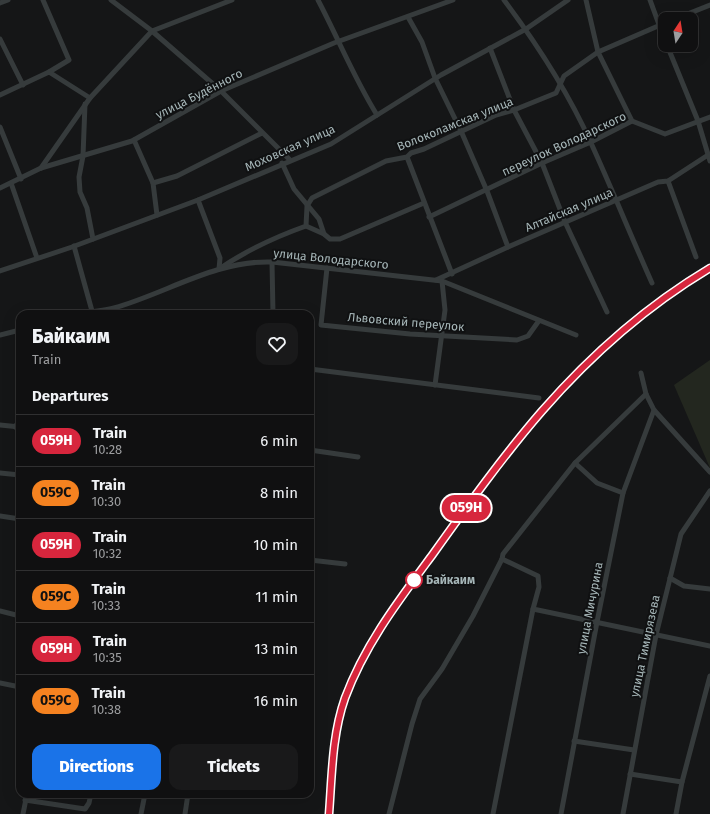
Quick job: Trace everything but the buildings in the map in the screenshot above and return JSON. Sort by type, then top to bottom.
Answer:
[{"type":"street","points":[[0,3],[8,0]]},
{"type":"street","points":[[0,95],[49,72],[69,60],[43,0]]},
{"type":"street","points":[[111,0],[152,31],[221,91],[290,160]]},
{"type":"street","points":[[41,168],[90,98],[152,31],[221,2],[232,0]]},
{"type":"street","points":[[318,0],[340,41],[358,83],[376,115]]},
{"type":"street","name":"улица Будённого","points":[[0,188],[11,184],[41,168],[134,140],[221,91],[340,41],[453,0]]},
{"type":"street","points":[[504,0],[526,29],[560,84],[591,142],[615,201],[652,283]]},
{"type":"street","name":"Моховская улица","points":[[0,271],[74,246],[198,200],[282,163],[331,144],[435,78],[526,29],[568,0]]},
{"type":"street","points":[[586,0],[598,52],[632,121]]},
{"type":"street","points":[[650,0],[658,23]]},
{"type":"street","points":[[692,12],[710,5]]},
{"type":"street","points":[[408,17],[422,42],[435,78],[461,131],[487,191],[508,247]]},
{"type":"street","name":"Волоколамская улица","points":[[307,206],[312,198],[386,161],[407,157],[411,152],[424,149],[496,115],[514,110],[556,93],[564,76],[598,52],[658,26]]},
{"type":"street","points":[[0,39],[23,85]]},
{"type":"street","points":[[490,48],[514,110],[542,163],[566,222],[607,312]]},
{"type":"street","points":[[670,52],[698,121],[709,158]]},
{"type":"street","points":[[49,72],[90,98]]},
{"type":"street","points":[[86,104],[83,156],[79,177],[80,192],[87,208],[92,239]]},
{"type":"street","name":"переулок Володарского","points":[[429,217],[487,191],[542,163],[591,142],[632,121],[665,134],[710,116]]},
{"type":"street","points":[[0,127],[21,179]]},
{"type":"street","points":[[153,183],[177,176],[262,133]]},
{"type":"street","points":[[134,140],[153,183],[157,215]]},
{"type":"street","points":[[407,157],[452,274]]},
{"type":"street","name":"Алтайская улица","points":[[436,280],[658,182],[668,181],[709,158]]},
{"type":"street","points":[[282,163],[294,189],[318,219],[324,234]]},
{"type":"street","points":[[668,181],[696,257]]},
{"type":"street","points":[[11,184],[37,258]]},
{"type":"street","points":[[198,200],[220,258],[219,269]]},
{"type":"street","points":[[219,269],[243,253],[277,236],[306,226],[324,234],[330,239],[340,239],[424,203]]},
{"type":"street","points":[[306,226],[307,206]]},
{"type":"street","points":[[74,246],[92,310]]},
{"type":"street","name":"улица Володарского","points":[[116,310],[219,269],[256,262],[272,262],[442,281],[538,322],[576,335]]},
{"type":"street","points":[[272,262],[273,310]]},
{"type":"street","name":"Львовский переулок","points":[[326,268],[321,325],[443,336],[517,340],[528,336],[538,322]]},
{"type":"street","points":[[435,385],[443,336],[445,310],[442,281]]},
{"type":"street","points":[[0,335],[16,331]]},
{"type":"street","points":[[314,370],[538,398]]},
{"type":"street","points":[[641,373],[646,394],[654,410],[710,472]]},
{"type":"street","points":[[389,814],[412,724],[420,699],[442,668],[474,616],[502,559],[503,554],[575,463],[646,394]]},
{"type":"street","name":"улица Мичурина","points":[[561,814],[574,740],[623,493],[654,410]]},
{"type":"street","points":[[0,425],[16,427]]},
{"type":"street","points":[[314,451],[358,457]]},
{"type":"street","points":[[575,463],[597,483],[623,493]]},
{"type":"street","points":[[0,473],[16,475]]},
{"type":"street","name":"улица Тимирязева","points":[[623,814],[656,635],[681,534],[710,491]]},
{"type":"street","points":[[0,516],[16,518]]},
{"type":"street","points":[[493,814],[533,609],[539,587],[538,576],[502,559]]},
{"type":"street","points":[[314,560],[345,564]]},
{"type":"street","points":[[670,578],[684,586],[710,588]]},
{"type":"street","points":[[533,609],[710,646]]},
{"type":"street","points":[[0,612],[16,615]]},
{"type":"street","points":[[676,814],[682,782],[710,676]]},
{"type":"street","points":[[0,683],[16,686]]},
{"type":"street","points":[[574,740],[634,750]]},
{"type":"street","points":[[630,774],[682,782]]},
{"type":"street","points":[[23,814],[25,800],[85,809],[90,798]]},
{"type":"street","points":[[141,814],[144,798]]},
{"type":"street","points":[[185,814],[187,798]]},
{"type":"shaded area","points":[[710,360],[710,468],[674,385]]},
{"type":"railway","points":[[329,814],[333,755],[340,712],[353,677],[385,620],[501,461],[528,427],[560,391],[600,351],[642,315],[664,298],[710,268]]},
{"type":"train","name":"059Н","points":[[329,814],[331,770],[338,721],[353,678],[365,652],[387,616],[474,497],[542,410],[605,347],[657,304],[710,268]]},
{"type":"place","name":"Байкаим","points":[[414,580]]}]
